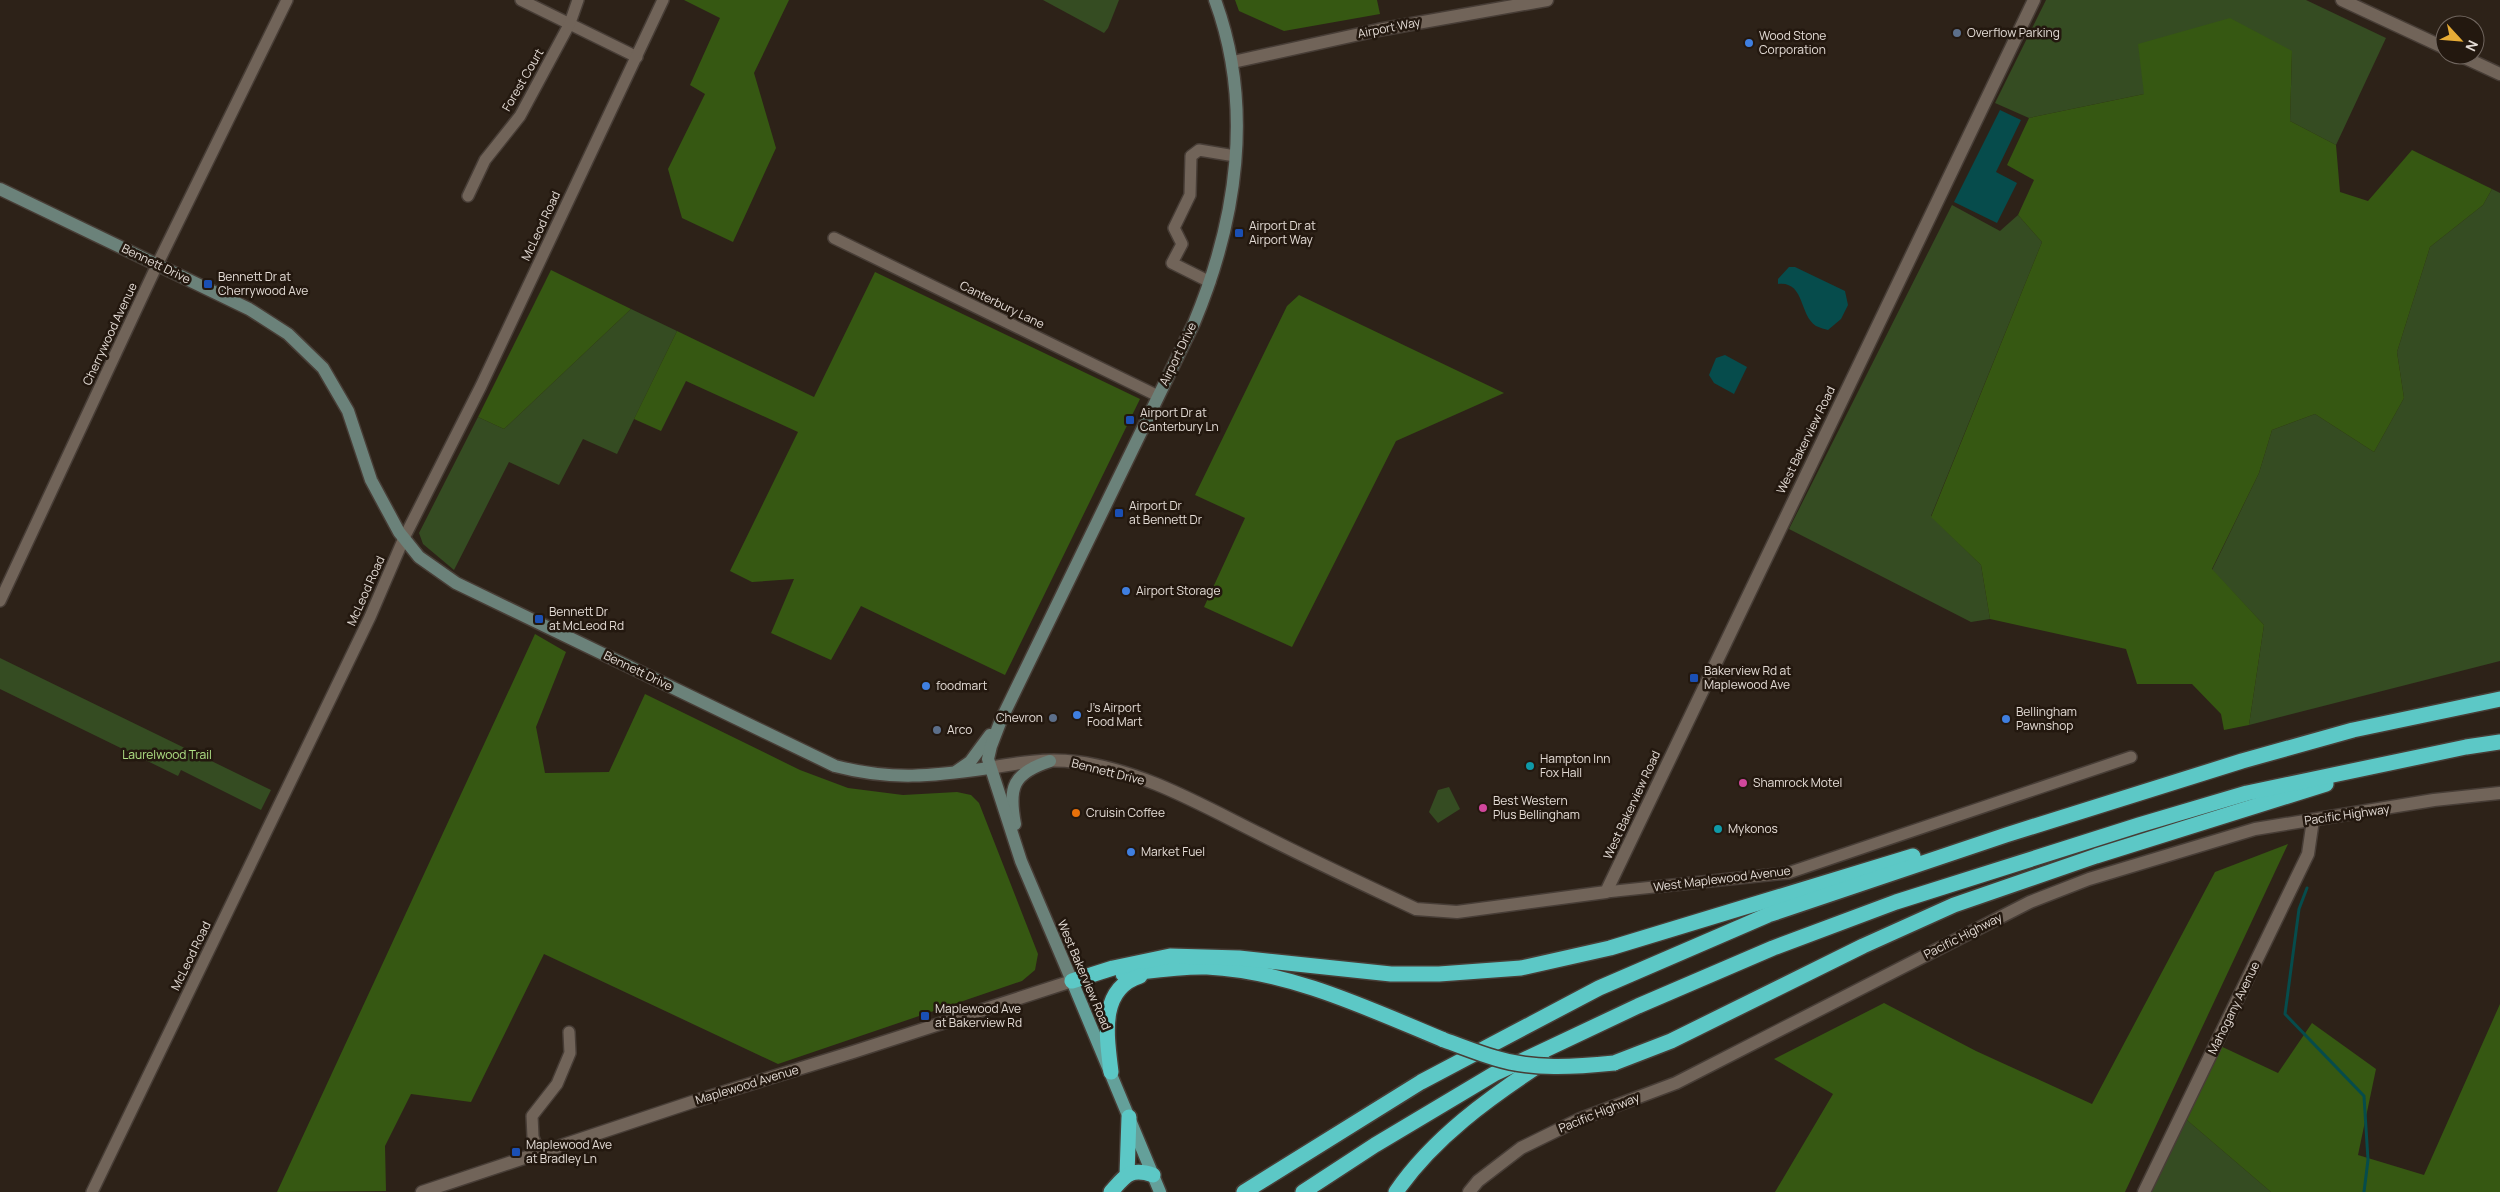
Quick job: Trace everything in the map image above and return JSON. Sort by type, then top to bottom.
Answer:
[{"type":"highway","points":[[1244,1192],[1421,1082],[1599,988],[1768,915],[2006,834],[2242,761],[2353,730],[2500,699]]},
{"type":"highway","points":[[1303,1192],[1375,1145],[1494,1074],[1638,1006],[1773,948],[1896,902],[2247,793],[2411,758],[2500,742]]},
{"type":"highway","points":[[1072,981],[1160,970],[1206,967],[1243,971],[1282,980],[1345,999],[1444,1040],[1497,1059],[1546,1066],[1581,1067],[1614,1063],[1671,1041],[1863,946],[1954,905],[2096,856],[2411,758]]},
{"type":"highway","points":[[1072,981],[1113,968],[1170,956],[1239,958],[1392,974],[1439,974],[1521,968],[1610,948],[1909,857],[2006,834]]},
{"type":"highway","points":[[1111,1072],[1107,1014],[1113,999],[1122,985],[1136,977],[1160,970]]},
{"type":"highway","points":[[1396,1192],[1432,1151],[1501,1090],[1638,1006]]},
{"type":"highway","points":[[1127,1175],[1129,1117]]},
{"type":"highway","points":[[1111,1192],[1127,1175],[1141,1171],[1153,1176]]},
{"type":"main road","name":"Airport Drive","points":[[989,768],[991,746],[1001,720],[1194,323],[1210,282],[1228,216],[1236,156],[1237,120],[1233,62],[1215,0]]},
{"type":"main road","name":"Bennett Drive","points":[[0,189],[249,309],[288,334],[323,368],[348,411],[371,480],[404,538],[419,557],[456,583],[836,766],[868,774],[893,777],[950,774],[989,768]]},
{"type":"main road","points":[[950,774],[970,762],[1001,720]]},
{"type":"main road","points":[[1021,861],[1011,794],[1022,775],[1038,765],[1050,761]]},
{"type":"main road","name":"West Bakerview Road","points":[[989,768],[1021,861],[1160,1192]]},
{"type":"street","name":"Cherrywood Avenue","points":[[0,601],[158,265],[287,0]]},
{"type":"street","points":[[521,0],[637,57]]},
{"type":"street","name":"Forest Court","points":[[468,196],[485,160],[520,116],[570,23],[578,0]]},
{"type":"street","name":"McLeod Road","points":[[92,1192],[370,617],[404,538],[481,386],[663,0]]},
{"type":"street","name":"Airport Way","points":[[1233,62],[1378,30],[1547,0]]},
{"type":"street","name":"West Bakerview Road","points":[[1606,892],[2034,0]]},
{"type":"street","points":[[2342,0],[2435,43]]},
{"type":"street","points":[[2481,65],[2500,74]]},
{"type":"street","points":[[1210,282],[1172,264],[1182,244],[1174,228],[1190,194],[1191,156],[1199,150],[1236,156]]},
{"type":"street","name":"Canterbury Lane","points":[[834,238],[1158,396]]},
{"type":"street","name":"West Maplewood Avenue","points":[[1416,909],[1457,912],[1606,892],[1788,873],[2131,756]]},
{"type":"street","name":"Bennett Drive","points":[[989,768],[1050,761],[1078,762],[1142,779],[1190,799],[1416,909]]},
{"type":"street","name":"Pacific Highway","points":[[1469,1192],[1478,1181],[1521,1148],[1580,1119],[1676,1083],[2030,902],[2088,879],[2255,830],[2434,800],[2500,793]]},
{"type":"street","name":"Mahogany Avenue","points":[[2144,1192],[2308,854],[2313,820]]},
{"type":"street","name":"Maplewood Avenue","points":[[422,1192],[1072,981]]},
{"type":"street","points":[[539,1153],[533,1137],[532,1116],[557,1084],[570,1053],[569,1032]]},
{"type":"green space","points":[[684,0],[789,0],[754,73],[776,148],[733,242],[682,218],[668,169],[705,94],[690,85],[720,18]]},
{"type":"green space","points":[[1043,0],[1119,0],[1108,28],[1104,33]]},
{"type":"green space","points":[[1235,0],[1377,0],[1380,14],[1284,31],[1239,11]]},
{"type":"green space","points":[[2046,0],[2306,0],[2386,38],[2336,145],[2290,121],[2292,51],[2144,94],[2029,118],[1995,103]]},
{"type":"green space","points":[[2230,18],[2292,51],[2290,121],[2336,145],[2340,192],[2368,201],[2412,150],[2492,189],[2483,205],[2430,247],[2397,352],[2404,398],[2374,452],[2315,414],[2272,430],[2259,473],[2212,569],[2264,625],[2249,725],[2224,730],[2221,714],[2192,684],[2137,684],[2126,649],[1990,619],[1981,565],[1931,517],[2042,242],[2018,215],[2034,180],[2007,165],[2029,118],[2144,94],[2138,44]]},
{"type":"green space","points":[[2492,189],[2500,193],[2500,661],[2249,725],[2264,625],[2212,570],[2259,473],[2272,430],[2315,414],[2374,452],[2404,398],[2397,352],[2430,247],[2483,205]]},
{"type":"green space","points":[[1952,205],[2000,231],[2018,215],[2042,242],[1931,516],[1981,565],[1990,619],[1971,622],[1789,529]]},
{"type":"green space","points":[[551,270],[631,309],[504,429],[478,417]]},
{"type":"green space","points":[[875,272],[1140,399],[1005,675],[861,606],[831,660],[771,633],[794,579],[752,582],[730,571],[798,432],[686,381],[661,431],[634,419],[677,331],[814,397]]},
{"type":"green space","points":[[1299,295],[1504,393],[1396,441],[1292,647],[1204,607],[1245,518],[1195,495],[1287,306]]},
{"type":"green space","points":[[631,309],[677,331],[617,454],[583,439],[559,485],[509,462],[454,570],[423,544],[419,533],[478,417],[504,429]]},
{"type":"green space","points":[[535,634],[566,652],[536,727],[545,773],[609,772],[645,694],[800,770],[848,788],[903,795],[957,792],[971,795],[979,803],[1038,954],[1035,970],[1022,981],[778,1064],[544,954],[471,1102],[411,1094],[385,1146],[386,1191],[277,1192]]},
{"type":"green space","name":"Laurelwood Trail","points":[[0,658],[271,790],[261,810],[181,770],[178,776],[0,689]]},
{"type":"green space","points":[[1449,787],[1460,809],[1438,823],[1429,812],[1438,790]]},
{"type":"green space","points":[[2288,844],[2125,1192],[1775,1192],[1833,1094],[1774,1059],[1884,1003],[1976,1051],[2092,1104],[2215,872]]},
{"type":"green space","points":[[2500,1004],[2500,1192],[2271,1192],[2181,1115],[2214,1043],[2278,1073],[2312,1023],[2376,1069],[2358,1155],[2424,1175]]},
{"type":"green space","points":[[2181,1115],[2271,1192],[2146,1192]]},
{"type":"water","points":[[2000,110],[2021,120],[1996,172],[2017,183],[1997,223],[1954,202]]},
{"type":"water","points":[[1789,267],[1795,267],[1845,291],[1848,305],[1841,319],[1828,330],[1816,326],[1811,321],[1793,288],[1787,284],[1778,284],[1778,279]]},
{"type":"water","points":[[1725,355],[1747,367],[1734,394],[1714,383],[1709,375],[1716,358]]},
{"type":"waterway","points":[[2307,888],[2299,909],[2285,1014],[2364,1096],[2368,1160],[2364,1192]]},
{"type":"place","name":"Overflow Parking","points":[[1957,33]]},
{"type":"place","name":"Wood Stone Corporation","points":[[1749,43]]},
{"type":"place","name":"Airport Dr at Airport Way","points":[[1239,233]]},
{"type":"place","name":"Bennett Dr at Cherrywood Ave","points":[[208,284]]},
{"type":"place","name":"Airport Dr at Canterbury Ln","points":[[1130,420]]},
{"type":"place","name":"Airport Dr at Bennett Dr","points":[[1119,513]]},
{"type":"place","name":"Airport Storage","points":[[1126,591]]},
{"type":"place","name":"Bennett Dr at McLeod Rd","points":[[539,619]]},
{"type":"place","name":"Bakerview Rd at Maplewood Ave","points":[[1694,678]]},
{"type":"place","name":"foodmart","points":[[926,686]]},
{"type":"place","name":"J's Airport Food Mart","points":[[1077,715]]},
{"type":"place","name":"Chevron","points":[[1053,718]]},
{"type":"place","name":"Bellingham Pawnshop","points":[[2006,719]]},
{"type":"place","name":"Arco","points":[[937,730]]},
{"type":"place","name":"Hampton Inn Fox Hall","points":[[1530,766]]},
{"type":"place","name":"Shamrock Motel","points":[[1743,783]]},
{"type":"place","name":"Best Western Plus Bellingham","points":[[1483,808]]},
{"type":"place","name":"Cruisin Coffee","points":[[1076,813]]},
{"type":"place","name":"Mykonos","points":[[1718,829]]},
{"type":"place","name":"Market Fuel","points":[[1131,852]]},
{"type":"place","name":"Maplewood Ave at Bakerview Rd","points":[[925,1016]]},
{"type":"place","name":"Maplewood Ave at Bradley Ln","points":[[516,1152]]}]
